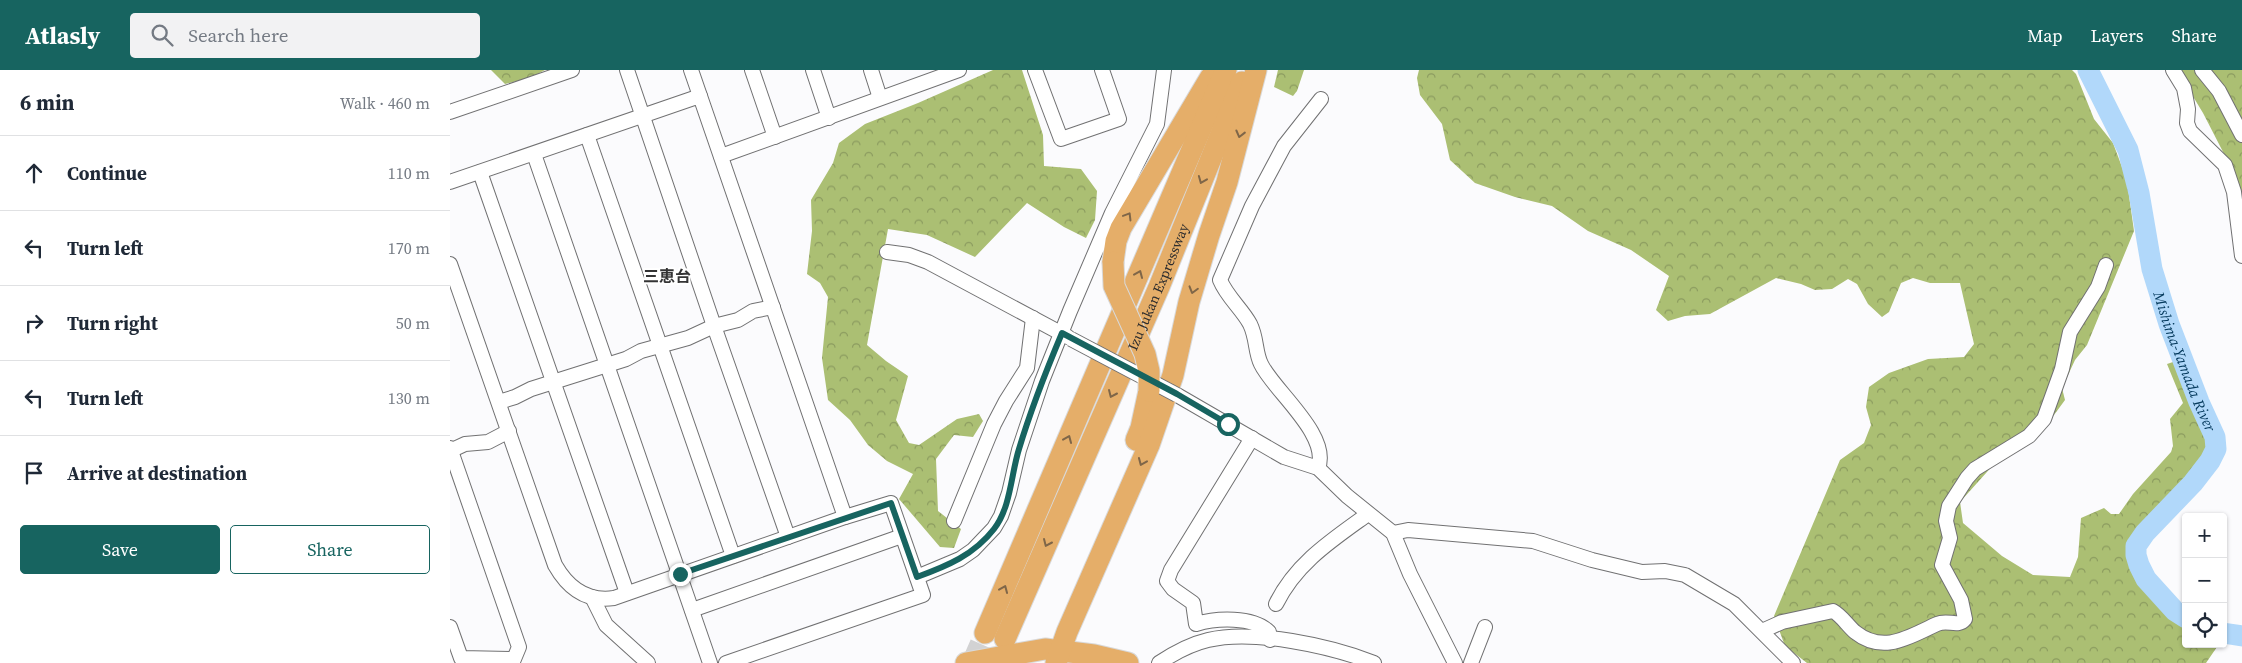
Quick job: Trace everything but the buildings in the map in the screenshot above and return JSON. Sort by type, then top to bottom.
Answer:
[{"type":"highway","points":[[1050,656],[1141,428],[1150,391],[1149,371],[1145,354],[1114,286],[1113,262],[1116,241],[1121,228],[1215,70]]},
{"type":"highway","name":"Izu Jukan Expressway","points":[[1226,70],[995,636],[1159,287],[1247,70]]},
{"type":"highway","points":[[1050,656],[1149,445],[1173,375],[1189,302],[1227,182],[1256,70]]},
{"type":"highway","points":[[966,663],[1050,656],[1128,663]]},
{"type":"street","points":[[450,112],[572,70]]},
{"type":"street","points":[[627,70],[788,538]]},
{"type":"street","points":[[691,70],[845,517]]},
{"type":"street","points":[[752,70],[775,137]]},
{"type":"street","points":[[813,70],[829,118]]},
{"type":"street","points":[[871,70],[880,98]]},
{"type":"street","points":[[721,156],[829,118],[934,74],[959,70]]},
{"type":"street","points":[[1035,70],[1061,139],[1118,119],[1102,70]]},
{"type":"street","points":[[917,577],[960,559],[994,528],[1005,506],[1019,450],[1042,380],[1066,336],[1101,238],[1157,124],[1164,70]]},
{"type":"street","points":[[2173,70],[2184,88],[2188,109],[2187,123],[2190,131],[2225,165],[2234,192],[2242,256]]},
{"type":"street","points":[[2202,70],[2219,91],[2242,135]]},
{"type":"street","points":[[450,182],[534,154],[643,114],[700,96]]},
{"type":"street","points":[[1318,468],[1320,463],[1319,454],[1308,426],[1261,364],[1254,332],[1220,280],[1252,206],[1284,146],[1321,98]]},
{"type":"street","points":[[587,135],[733,556]]},
{"type":"street","points":[[534,154],[710,663]]},
{"type":"street","points":[[480,172],[627,593]]},
{"type":"street","points":[[887,252],[909,255],[928,262],[1177,394],[1284,457],[1318,468],[1368,514],[1393,532],[1410,574],[1455,663]]},
{"type":"street","points":[[450,264],[555,565],[570,586],[592,597],[604,600],[891,503],[923,595],[726,663]]},
{"type":"street","points":[[1762,631],[1782,622],[1833,611],[1868,640],[1894,642],[1909,638],[1941,622],[1959,624],[1964,621],[1963,606],[1942,565],[1950,538],[1946,521],[1949,506],[1966,478],[1975,469],[2029,436],[2044,419],[2056,381],[2062,369],[2070,332],[2098,287],[2106,265]]},
{"type":"street","points":[[499,402],[531,389],[661,345],[688,338],[714,326],[738,320],[753,311],[773,307]]},
{"type":"street","points":[[954,521],[994,424],[1027,368],[1033,318]]},
{"type":"street","points":[[450,627],[461,658],[514,659],[519,647],[450,450],[465,444],[488,442],[509,431]]},
{"type":"street","points":[[1252,438],[1171,570],[1167,581],[1173,589],[1193,602],[1196,624],[1216,618],[1255,624],[1267,629],[1270,640]]},
{"type":"street","points":[[1276,604],[1296,572],[1308,559],[1368,514]]},
{"type":"street","points":[[1393,532],[1408,530],[1533,541],[1592,560],[1642,572],[1665,570],[1680,573],[1694,579],[1734,604],[1793,663]]},
{"type":"street","points":[[692,610],[902,536]]},
{"type":"street","points":[[592,597],[606,625],[648,663]]},
{"type":"street","points":[[1471,663],[1486,627]]},
{"type":"street","points":[[1159,663],[1181,650],[1210,639],[1238,636],[1328,649],[1374,663]]},
{"type":"green space","points":[[491,70],[545,70],[530,78],[505,84]]},
{"type":"green space","points":[[993,70],[1022,70],[1043,135],[1044,166],[1081,169],[1097,191],[1095,220],[1086,238],[1064,227],[1027,203],[975,257],[927,235],[888,229],[867,345],[908,376],[896,420],[909,443],[919,445],[957,419],[979,414],[983,421],[973,437],[954,435],[936,459],[938,511],[961,529],[954,548],[940,547],[899,499],[913,474],[887,461],[868,445],[850,420],[828,400],[822,358],[828,297],[820,283],[807,274],[812,231],[811,200],[833,163],[839,143],[865,124]]},
{"type":"green space","points":[[1278,70],[1304,70],[1297,91],[1293,96],[1274,87]]},
{"type":"green space","points":[[1419,70],[2072,70],[2076,74],[2094,119],[2113,143],[2127,181],[2134,231],[2087,345],[2075,360],[2062,388],[2065,400],[2054,415],[1995,463],[1960,502],[1963,523],[2002,556],[2033,575],[2070,577],[2078,557],[2081,518],[2104,508],[2111,514],[2119,514],[2133,494],[2171,452],[2173,446],[2170,419],[2183,403],[2167,364],[2179,360],[2188,389],[2209,431],[2212,453],[2150,518],[2132,541],[2129,556],[2139,580],[2166,589],[2182,604],[2182,648],[2216,648],[2206,663],[1807,663],[1785,646],[1774,616],[1840,460],[1864,443],[1871,425],[1866,407],[1869,387],[1889,373],[1928,359],[1964,357],[1974,344],[1960,283],[1930,283],[1913,278],[1901,283],[1889,312],[1882,317],[1868,304],[1857,284],[1848,279],[1832,289],[1815,290],[1801,284],[1776,278],[1710,314],[1685,316],[1668,321],[1656,310],[1669,276],[1631,250],[1588,231],[1552,206],[1515,197],[1475,183],[1450,160],[1442,124],[1420,95],[1417,78]]},
{"type":"green space","points":[[2177,70],[2242,70],[2242,214],[2239,183],[2203,113]]},
{"type":"waterway","name":"Mishima-Yamada River","points":[[2088,70],[2128,150],[2139,193],[2152,269],[2169,324],[2199,402],[2215,437],[2216,449],[2210,461],[2193,483],[2145,533],[2136,546],[2139,565],[2146,579],[2175,611],[2182,615]]},
{"type":"waterway","name":"Mishima-Yamada River","points":[[2227,634],[2242,636]]},
{"type":"tunnel","points":[[972,663],[985,633]]},
{"type":"district","name":"三恵台","points":[[667,276]]},
{"type":"route","points":[[680,574],[891,503],[917,577],[960,559],[973,550],[994,528],[1001,516],[1009,493],[1019,450],[1042,380],[1062,333],[1177,394],[1228,424]]}]
